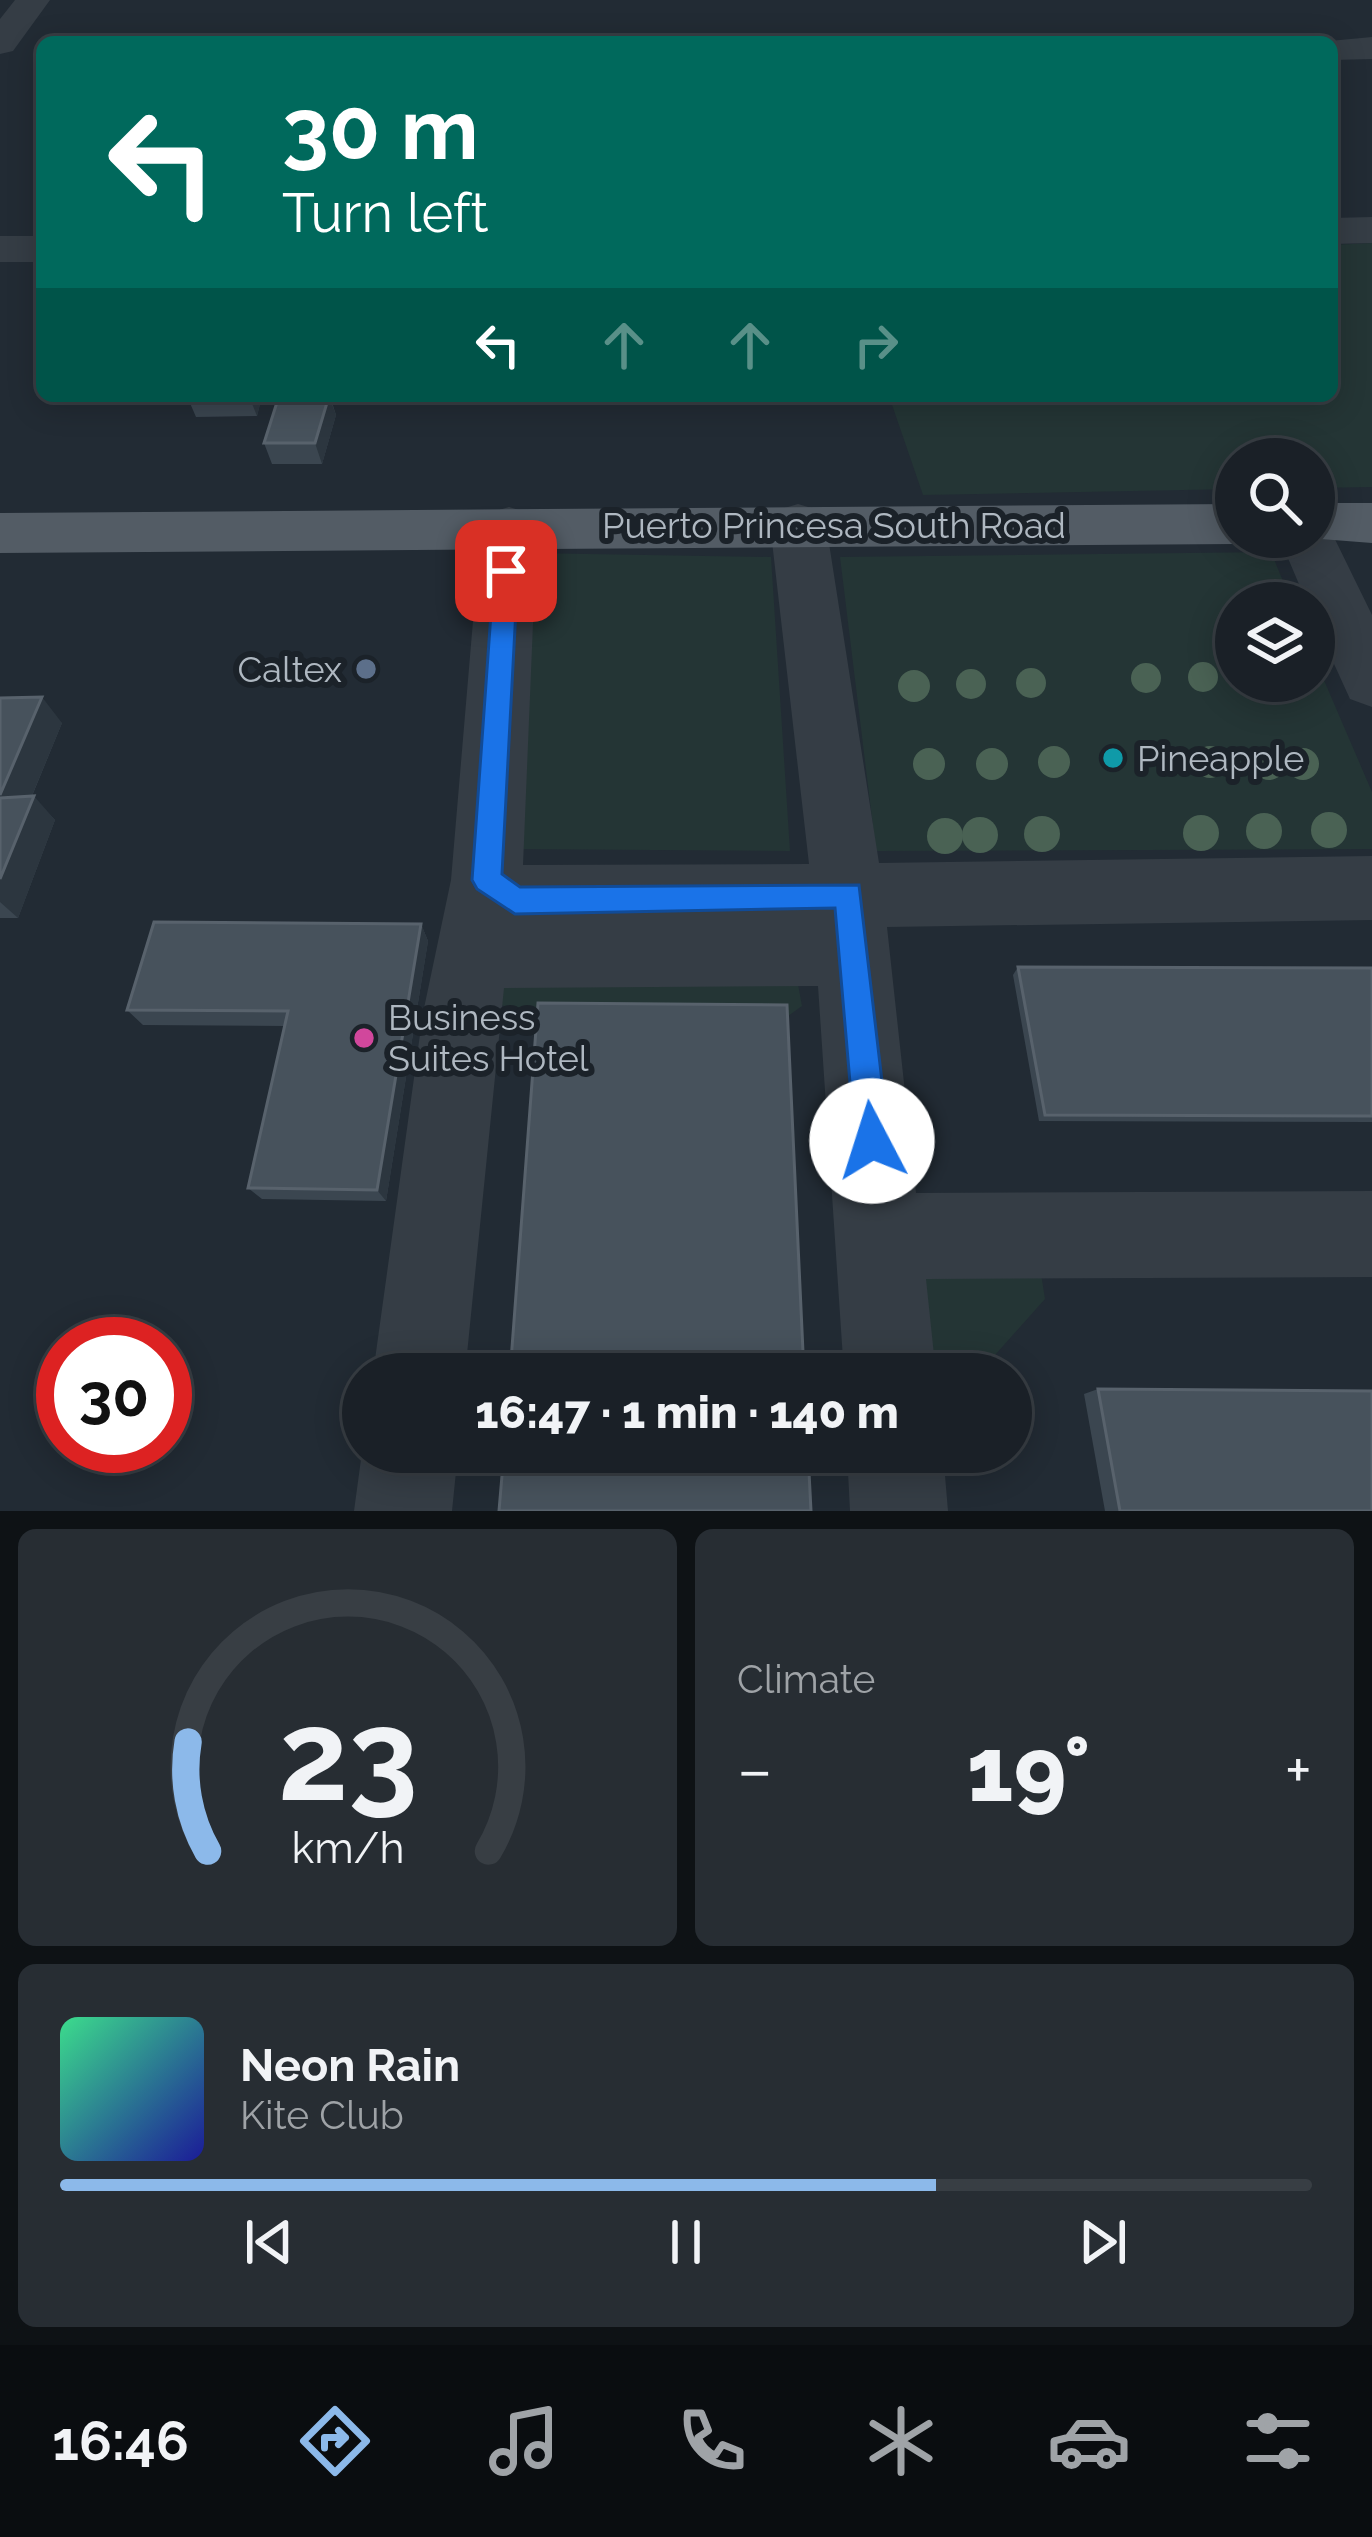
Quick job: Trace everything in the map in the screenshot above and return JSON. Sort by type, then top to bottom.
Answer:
[{"type":"main road","points":[[1335,524],[1372,523]]},
{"type":"main road","name":"Puerto Princesa South Road","points":[[0,532],[1215,524]]},
{"type":"street","points":[[7,61],[33,0]]},
{"type":"street","points":[[1338,49],[1372,48]]},
{"type":"street","points":[[1338,231],[1372,230]]},
{"type":"street","points":[[0,249],[36,249]]},
{"type":"street","points":[[797,524],[851,923],[888,1353]]},
{"type":"street","points":[[422,1353],[480,917],[509,527]]},
{"type":"street","points":[[1316,558],[1372,682]]},
{"type":"street","points":[[480,917],[851,923],[1372,888]]},
{"type":"street","points":[[880,1236],[1372,1234]]},
{"type":"street","points":[[403,1511],[408,1473]]},
{"type":"street","points":[[896,1473],[898,1511]]},
{"type":"shaded area","points":[[1372,243],[1372,487],[1335,488],[1335,438],[1215,438],[1215,489],[923,495],[891,402],[1338,402],[1338,245]]},
{"type":"shaded area","points":[[529,553],[771,557],[790,851],[506,849]]},
{"type":"shaded area","points":[[1215,553],[1215,558],[1273,558],[1283,582],[1215,582],[1215,702],[1333,702],[1372,792],[1372,849],[876,851],[840,557]]},
{"type":"shaded area","points":[[536,969],[798,984],[802,1006],[784,1019],[542,1017],[487,1001],[489,990]]},
{"type":"shaded area","points":[[917,1247],[1038,1254],[1045,1299],[997,1353],[915,1353]]},
{"type":"building","points":[[277,402],[327,402],[315,443],[264,443]]},
{"type":"building","points":[[42,697],[0,795],[0,698]]},
{"type":"building","points":[[34,796],[0,879],[0,798]]},
{"type":"building","points":[[154,922],[421,924],[377,1190],[248,1188],[288,1011],[127,1010]]},
{"type":"building","points":[[1018,967],[1372,968],[1372,1116],[1045,1115]]},
{"type":"building","points":[[538,1003],[787,1005],[803,1353],[512,1353]]},
{"type":"building","points":[[1098,1389],[1372,1391],[1372,1511],[1120,1511]]},
{"type":"building","points":[[502,1473],[809,1473],[811,1511],[499,1511]]},
{"type":"place","name":"Caltex","points":[[366,669]]},
{"type":"place","name":"Pineapple","points":[[1113,758]]},
{"type":"place","name":"Business Suites Hotel","points":[[364,1038]]},
{"type":"route","points":[[506,571],[487,880],[515,900],[848,894],[872,1141]]}]
